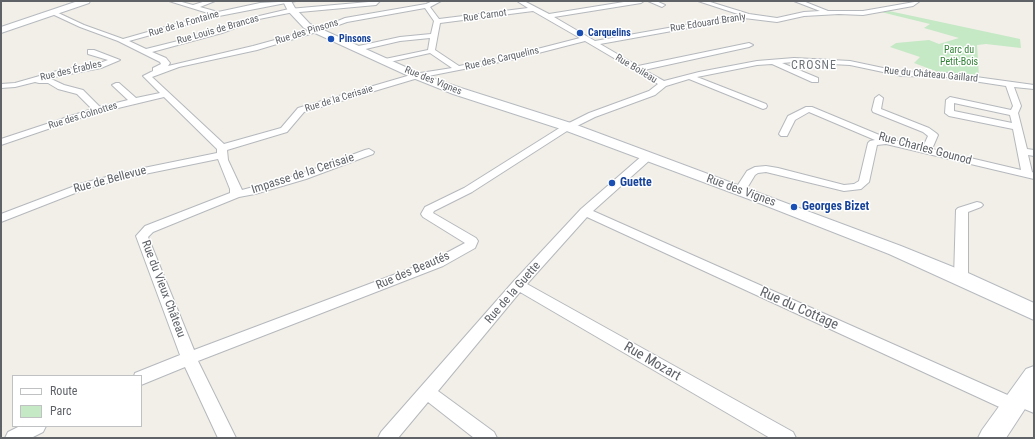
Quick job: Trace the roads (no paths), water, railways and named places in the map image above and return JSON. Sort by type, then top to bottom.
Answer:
[{"type":"street","points":[[1,30],[86,1]]},
{"type":"street","points":[[172,1],[218,14]]},
{"type":"street","name":"Rue des Vignes","points":[[290,1],[293,11],[305,25],[417,76],[457,91],[594,136],[888,247],[961,278],[1034,312]]},
{"type":"street","name":"Rue de la Fontaine","points":[[123,41],[218,14],[260,5],[290,1]]},
{"type":"street","name":"Rue Louis de Brancas","points":[[144,52],[220,32],[258,18],[293,11],[376,3],[377,1]]},
{"type":"street","name":"Rue des Pinsons","points":[[147,76],[177,64],[254,48],[316,31],[345,20],[427,6],[438,1]]},
{"type":"street","name":"Rue Boileau","points":[[520,1],[663,84],[652,93],[592,115],[569,127]]},
{"type":"street","points":[[548,16],[641,1]]},
{"type":"street","points":[[651,1],[662,5]]},
{"type":"street","points":[[701,1],[750,16]]},
{"type":"street","points":[[711,4],[722,1]]},
{"type":"street","points":[[797,1],[830,13]]},
{"type":"street","name":"Rue Edouard Branly","points":[[593,43],[750,16],[776,20],[804,14],[870,12],[913,4],[917,1]]},
{"type":"street","points":[[193,7],[212,2]]},
{"type":"street","points":[[427,6],[437,21],[431,51]]},
{"type":"street","name":"Rue Carnot","points":[[437,21],[532,9]]},
{"type":"street","points":[[52,12],[82,26],[123,41],[163,60],[166,63],[164,66],[153,71],[147,76],[222,152],[236,189],[236,194]]},
{"type":"street","points":[[1,26],[11,26]]},
{"type":"street","points":[[357,49],[400,39],[434,36]]},
{"type":"street","name":"Rue des Carquelins","points":[[417,76],[515,57],[586,38]]},
{"type":"street","points":[[636,68],[748,45]]},
{"type":"street","points":[[385,61],[431,51],[458,69]]},
{"type":"street","name":"Rue des Érables","points":[[1,86],[15,85],[57,73],[98,66],[116,60],[91,52]]},
{"type":"street","name":"Rue du Château Gaillard","points":[[663,84],[757,63],[824,61],[850,63],[902,74],[947,75],[1034,87]]},
{"type":"street","points":[[772,62],[815,80]]},
{"type":"street","name":"Rue de la Cerisaie","points":[[222,152],[284,130],[302,110],[417,76]]},
{"type":"street","points":[[690,77],[763,106]]},
{"type":"street","points":[[1,92],[40,80],[49,80],[61,87],[80,92],[98,110]]},
{"type":"street","points":[[1009,83],[1017,106],[1014,113],[1022,151],[1031,175]]},
{"type":"street","points":[[116,85],[134,101]]},
{"type":"street","name":"Rue des Colnottes","points":[[1,142],[98,110],[165,94]]},
{"type":"street","points":[[879,98],[876,110],[926,130],[933,135],[926,150]]},
{"type":"street","points":[[1014,113],[950,100],[949,113],[1017,127]]},
{"type":"street","name":"Rue Charles Gounod","points":[[784,134],[791,118],[809,109],[886,141],[1031,175]]},
{"type":"street","points":[[583,120],[582,124],[585,130],[594,136]]},
{"type":"street","name":"Rue des Beautés","points":[[189,358],[438,263],[471,245],[472,241],[426,214],[429,209],[468,190],[569,127]]},
{"type":"street","points":[[740,191],[751,173],[755,170],[766,169],[844,188],[857,188],[864,182],[873,143],[886,141]]},
{"type":"street","points":[[1022,151],[1034,153]]},
{"type":"street","name":"Rue de Bellevue","points":[[1,218],[46,199],[84,186],[222,152]]},
{"type":"street","name":"Impasse de la Cerisaie","points":[[236,194],[251,192],[302,177],[369,152]]},
{"type":"street","name":"Rue de la Guette","points":[[388,438],[518,286],[585,212],[647,157]]},
{"type":"street","name":"Rue du Vieux Château","points":[[189,358],[142,236],[149,229],[236,194]]},
{"type":"street","points":[[961,278],[962,210],[977,205]]},
{"type":"street","name":"Rue du Cottage","points":[[585,212],[1023,404]]},
{"type":"street","name":"Rue Mozart","points":[[518,286],[787,438]]},
{"type":"street","name":"Rue des Vignes","points":[[998,296],[1034,323]]},
{"type":"street","points":[[142,378],[189,358],[227,438]]},
{"type":"street","points":[[991,438],[1023,404],[1034,376]]},
{"type":"street","points":[[427,392],[488,438]]},
{"type":"street","points":[[14,438],[36,427]]},
{"type":"place","name":"Carquelins","points":[[580,33]]},
{"type":"place","name":"Pinsons","points":[[331,39]]},
{"type":"place","name":"Guette","points":[[612,183]]},
{"type":"place","name":"Georges Bizet","points":[[794,207]]},
{"type":"district","name":"CROSNE","points":[[814,66]]},
{"type":"park label","name":"Parc du Petit-Bois","points":[[959,56]]}]
